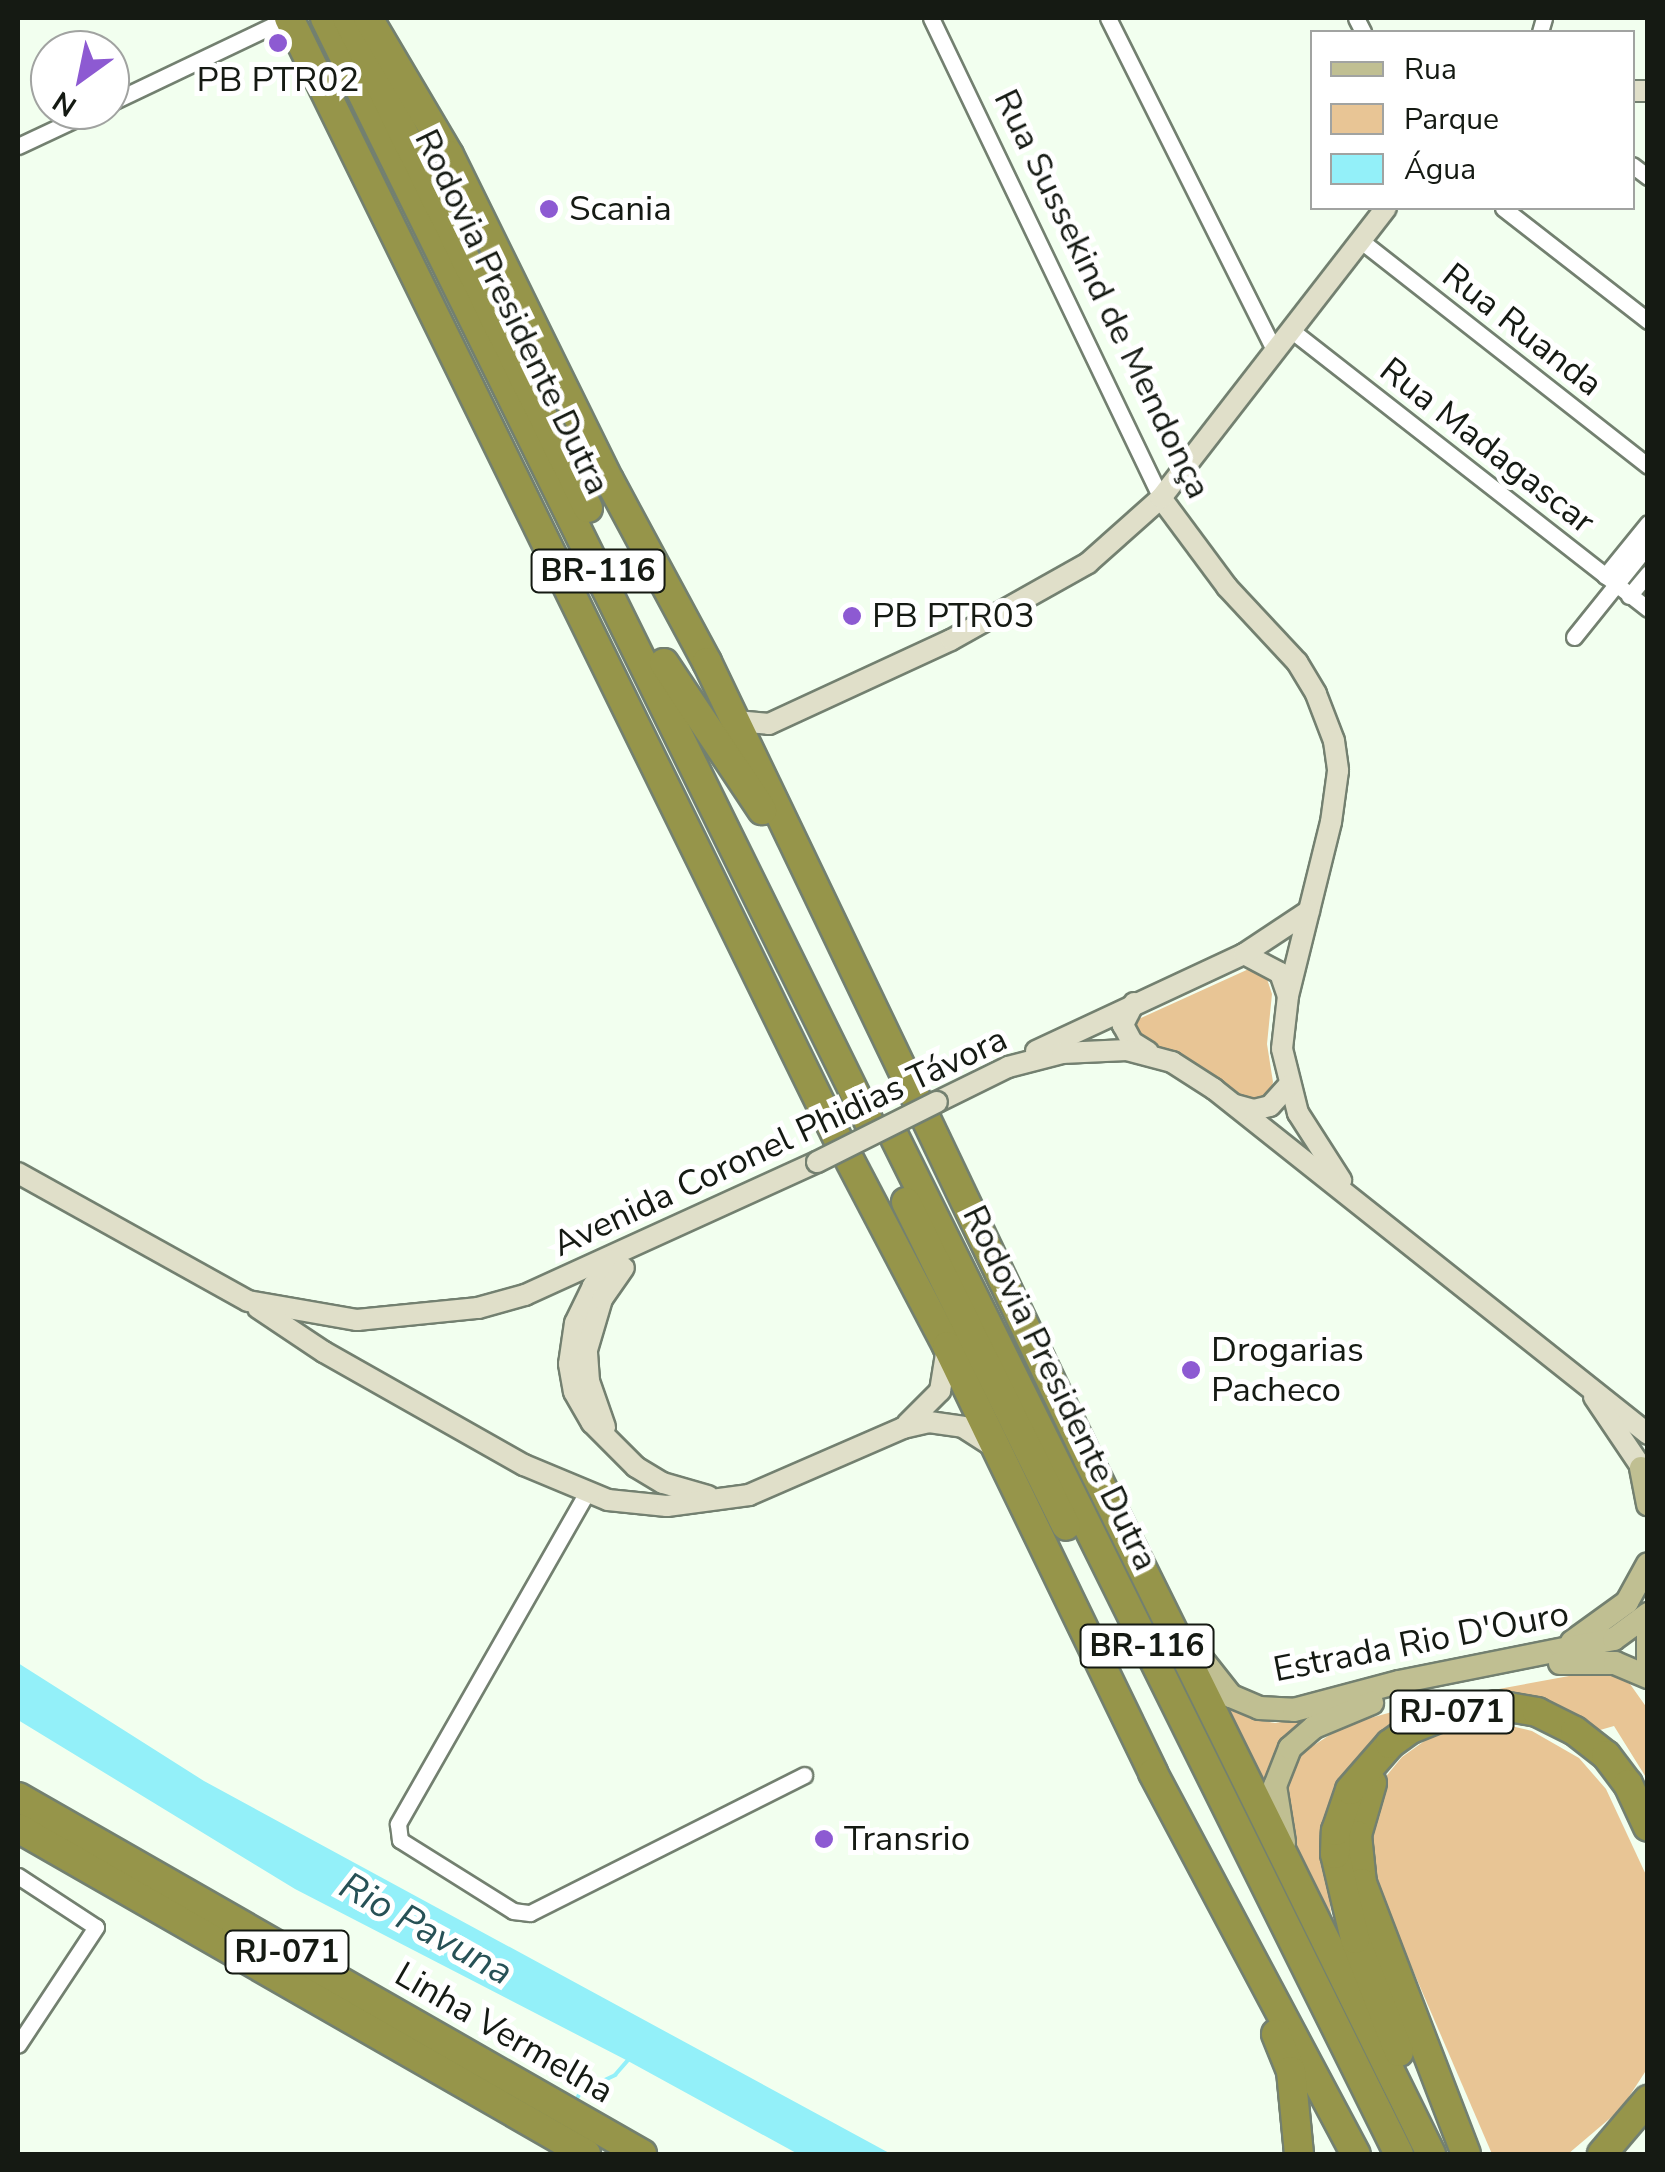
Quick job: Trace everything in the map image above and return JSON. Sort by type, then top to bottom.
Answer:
[{"type":"highway","name":"BR-116","points":[[289,18],[828,1114],[865,1140],[955,1334],[997,1450],[1153,1773],[1356,2154]]},
{"type":"highway","name":"Rodovia Presidente Dutra","points":[[325,18],[865,1140],[1210,1773],[1400,2154]]},
{"type":"highway","name":"Rodovia Presidente Dutra","points":[[347,18],[664,663],[865,1140]]},
{"type":"highway","name":"BR-116","points":[[368,18],[449,155],[609,480],[736,721],[813,886],[927,1108],[1146,1573],[1434,2154]]},
{"type":"highway","points":[[418,206],[486,425]]},
{"type":"highway","points":[[664,663],[813,886]]},
{"type":"highway","name":"Rodovia Presidente Dutra","points":[[955,1334],[1195,1778],[1378,2154]]},
{"type":"highway","name":"RJ-071","points":[[1434,2154],[1355,1939],[1335,1854],[1336,1831],[1350,1790],[1374,1759],[1411,1729],[1477,1707],[1518,1707],[1547,1716],[1606,1755],[1628,1784],[1648,1827]]},
{"type":"highway","points":[[1411,1729],[1369,1788],[1358,1834],[1359,1866],[1394,1973],[1466,2154]]},
{"type":"highway","points":[[1210,1773],[1244,1827],[1327,1989],[1359,2039],[1395,2080]]},
{"type":"highway","name":"Linha Vermelha","points":[[18,1797],[554,2121]]},
{"type":"highway","name":"Linha Vermelha","points":[[18,1828],[590,2141],[642,2154]]},
{"type":"highway","points":[[1236,1931],[1237,1947],[1286,2058],[1299,2154]]},
{"type":"highway","points":[[1602,2154],[1648,2100]]},
{"type":"main road","points":[[1644,1473],[1648,1504]]},
{"type":"main road","points":[[1558,1650],[1626,1602],[1648,1564]]},
{"type":"main road","name":"Estrada Rio D'Ouro","points":[[1146,1573],[1215,1681],[1231,1696],[1266,1710],[1303,1709],[1399,1682],[1614,1639],[1648,1614]]},
{"type":"main road","points":[[1648,1624],[1648,1662]]},
{"type":"main road","name":"Estrada Rio D'Ouro","points":[[1287,1860],[1276,1798],[1277,1775],[1298,1738],[1330,1718],[1426,1690],[1579,1660],[1614,1663],[1648,1677]]},
{"type":"street","points":[[130,94],[289,18]]},
{"type":"street","name":"Rua Sussekind de Mendonça","points":[[932,18],[1161,498],[1227,587],[1297,662],[1327,720],[1338,771],[1331,822],[1288,996],[1282,1049],[1298,1113],[1327,1164],[1368,1212]]},
{"type":"street","points":[[1108,18],[1275,351]]},
{"type":"street","points":[[18,146],[52,130]]},
{"type":"street","points":[[736,721],[769,724],[951,640],[1056,584],[1109,546],[1161,498],[1384,210]]},
{"type":"street","points":[[1506,210],[1648,322]]},
{"type":"street","name":"Rua Ruanda","points":[[1360,240],[1648,466]]},
{"type":"street","name":"Rua Madagascar","points":[[1291,330],[1648,610]]},
{"type":"street","points":[[1574,637],[1648,524]]},
{"type":"street","points":[[1610,580],[1648,545]]},
{"type":"street","points":[[1628,596],[1648,573]]},
{"type":"street","points":[[755,762],[758,744],[769,724]]},
{"type":"street","points":[[1008,1067],[1134,1003],[1244,954],[1310,911]]},
{"type":"street","points":[[1244,954],[1280,974],[1288,996]]},
{"type":"street","points":[[1134,1003],[1124,1016],[1126,1033],[1152,1054]]},
{"type":"street","name":"Avenida Coronel Phidias Távora","points":[[248,1301],[358,1320],[478,1308],[539,1290],[816,1162],[1008,1067],[1085,1051],[1152,1054],[1192,1073],[1233,1104],[1648,1434]]},
{"type":"street","points":[[1233,1104],[1254,1110],[1270,1106],[1289,1085]]},
{"type":"street","name":"Avenida Coronel Phidias Távora","points":[[18,1173],[248,1301],[423,1409],[586,1494],[654,1506],[725,1500],[771,1487],[903,1428],[930,1422],[956,1425],[997,1450]]},
{"type":"street","points":[[622,1454],[592,1396],[587,1370],[588,1339],[610,1286],[632,1260],[672,1229]]},
{"type":"street","points":[[633,1246],[593,1286],[578,1314],[570,1351],[571,1377],[580,1407],[622,1454],[662,1483],[725,1500]]},
{"type":"street","name":"Avenida Coronel Phidias Távora","points":[[903,1428],[940,1390],[955,1334]]},
{"type":"street","name":"Avenida Coronel Phidias Távora","points":[[1590,1391],[1644,1473]]},
{"type":"street","points":[[1624,1412],[1648,1426]]},
{"type":"street","points":[[586,1494],[398,1824],[400,1840],[514,1911],[530,1912],[804,1774]]},
{"type":"street","points":[[18,1876],[96,1927],[18,2046]]},
{"type":"green space","points":[[1251,968],[1267,979],[1272,994],[1267,1044],[1273,1082],[1269,1096],[1254,1106],[1132,1037],[1132,1022]]},
{"type":"green space","points":[[1580,1674],[1612,1674],[1630,1684],[1647,1708],[1647,1779],[1614,1726],[1600,1730],[1584,1726],[1532,1701],[1400,1725],[1355,1762],[1333,1801],[1324,1844],[1333,1934],[1291,1837],[1283,1802],[1287,1777],[1302,1753],[1345,1725],[1428,1702]]},
{"type":"green space","points":[[1226,1707],[1251,1719],[1275,1723],[1314,1717],[1266,1788]]},
{"type":"green space","points":[[1498,1723],[1532,1731],[1579,1758],[1606,1789],[1647,1877],[1647,2069],[1621,2109],[1568,2154],[1492,2154],[1381,1896],[1370,1859],[1369,1832],[1383,1780],[1402,1757],[1437,1732]]},
{"type":"water","name":"Rio Pavuna","points":[[18,1663],[204,1781],[891,2154],[798,2154],[628,2061],[295,1889],[18,1720]]},
{"type":"waterway","points":[[575,2102],[581,2091],[615,2075],[628,2060]]},
{"type":"place","name":"PB PTR02","points":[[278,43]]},
{"type":"place","name":"Scania","points":[[549,209]]},
{"type":"place","name":"PB PTR03","points":[[852,616]]},
{"type":"place","name":"Drogarias Pacheco","points":[[1191,1370]]},
{"type":"place","name":"Transrio","points":[[824,1839]]}]
